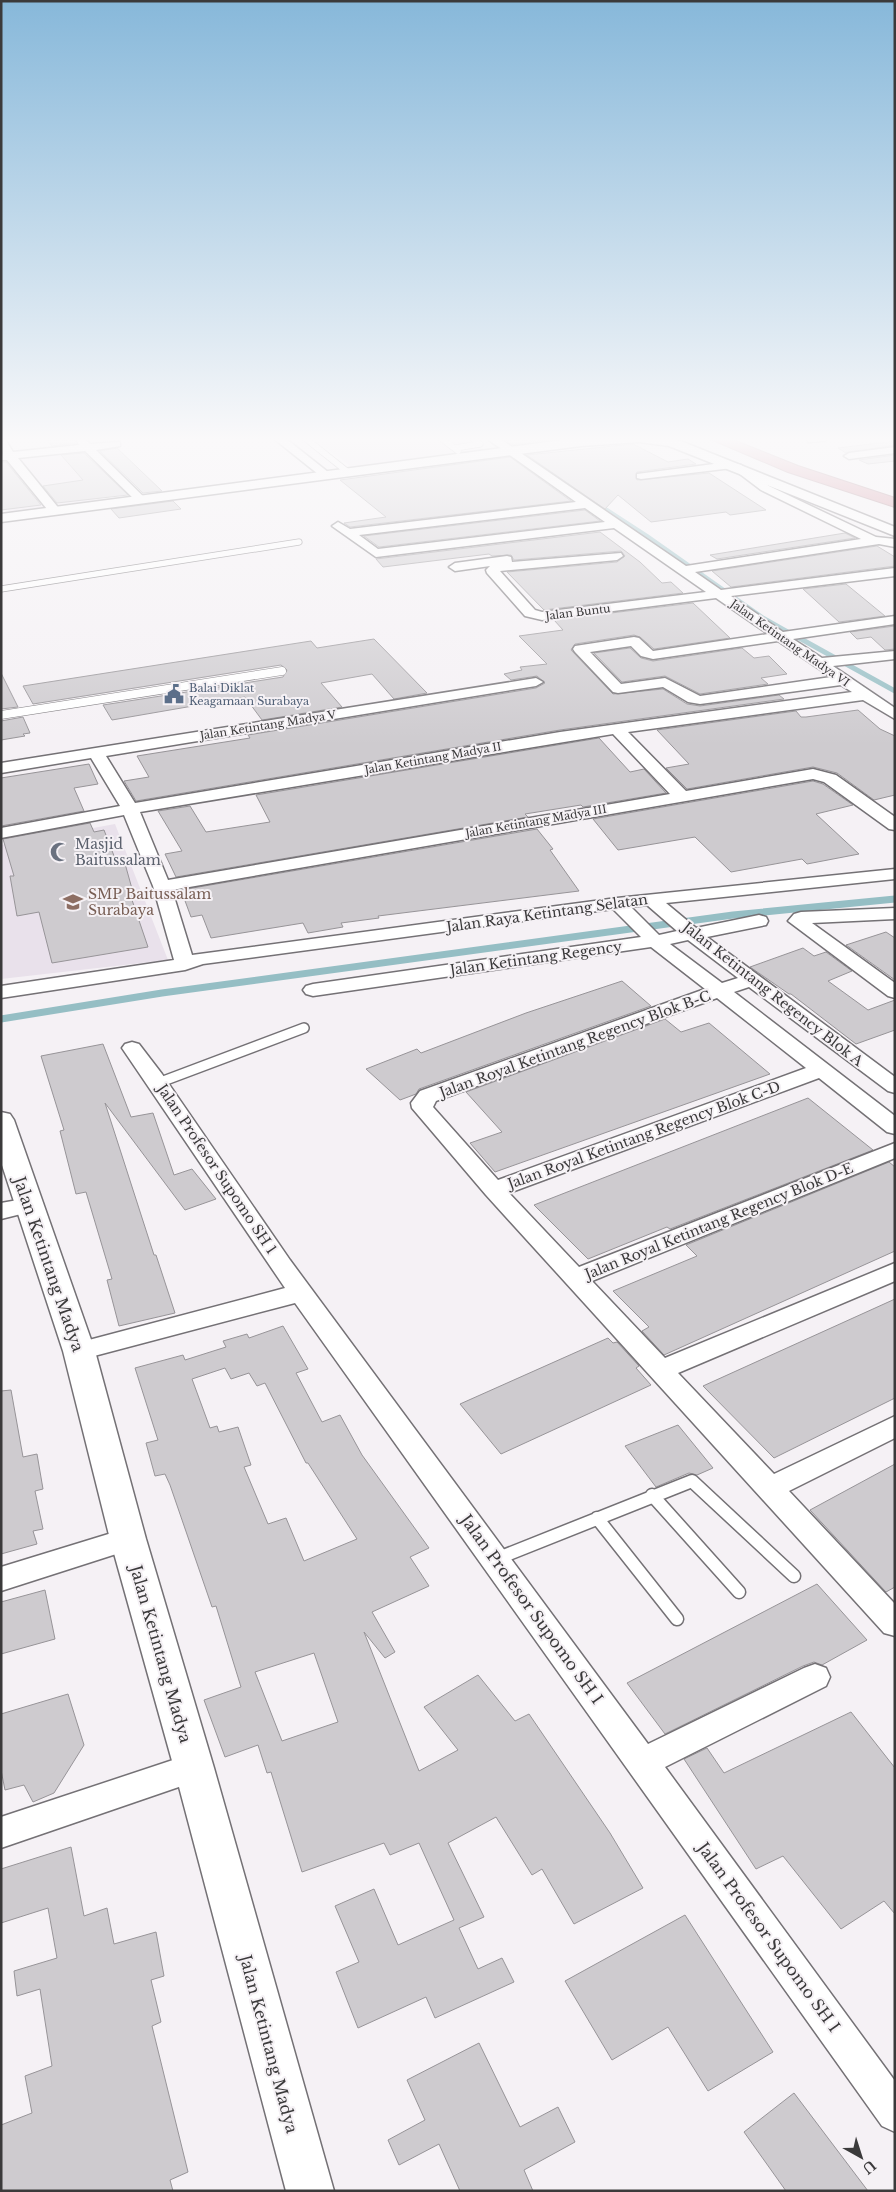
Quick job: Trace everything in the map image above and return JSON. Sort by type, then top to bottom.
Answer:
[{"type":"street","points":[[358,540],[376,553],[482,540]]},
{"type":"street","name":"Jalan Ketintang Madya VI","points":[[641,540],[694,568],[789,635],[820,663],[895,715]]},
{"type":"street","points":[[694,568],[873,540]]},
{"type":"street","points":[[877,540],[895,543]]},
{"type":"street","points":[[455,567],[646,544]]},
{"type":"street","name":"Jalan Buntu","points":[[617,556],[498,567],[492,570],[530,613],[536,616],[729,593]]},
{"type":"street","points":[[729,593],[895,572]]},
{"type":"street","points":[[844,680],[698,700],[665,682],[618,689],[580,649],[632,641],[646,653],[653,655],[895,620]]},
{"type":"street","points":[[820,663],[895,655]]},
{"type":"street","name":"Jalan Ketintang Madya V","points":[[1,768],[536,682]]},
{"type":"street","name":"Jalan Ketintang Madya II","points":[[1,833],[130,808],[616,729],[866,695]]},
{"type":"street","points":[[616,729],[682,796]]},
{"type":"street","points":[[96,753],[130,808],[162,886],[189,960]]},
{"type":"street","name":"Jalan Ketintang Madya III","points":[[162,886],[812,774],[822,774],[895,825]]},
{"type":"street","name":"Jalan Raya Ketintang Selatan","points":[[1,983],[617,903],[895,874]]},
{"type":"street","name":"Jalan Ketintang Regency Blok A","points":[[651,899],[683,926],[895,1087]]},
{"type":"street","points":[[617,903],[652,938],[895,1127]]},
{"type":"street","points":[[895,913],[801,918],[798,923],[895,992]]},
{"type":"street","name":"Jalan Ketintang Regency","points":[[313,990],[652,938],[683,926],[759,921]]},
{"type":"street","name":"Jalan Raya Ketintang Selatan","points":[[1,992],[189,960]]},
{"type":"street","name":"Jalan Royal Ketintang Regency Blok B-C","points":[[494,1190],[424,1112],[422,1103],[428,1096],[752,979]]},
{"type":"street","name":"Jalan Profesor Supomo SH 1","points":[[132,1048],[158,1083],[300,1293]]},
{"type":"street","name":"Jalan Royal Ketintang Regency Blok C-D","points":[[575,1278],[494,1190],[822,1070]]},
{"type":"street","name":"Jalan Ketintang Madya","points":[[1,1120],[15,1208],[79,1351],[128,1539],[194,1768],[310,2191]]},
{"type":"street","name":"Jalan Royal Ketintang Regency Blok D-E","points":[[893,1618],[769,1489],[575,1278],[895,1150]]},
{"type":"street","points":[[661,1370],[895,1271]]},
{"type":"street","points":[[79,1351],[300,1293]]},
{"type":"street","name":"Jalan Profesor Supomo SH I","points":[[300,1293],[644,1762],[895,2113]]},
{"type":"street","points":[[769,1489],[895,1426]]},
{"type":"street","points":[[1,1579],[128,1539]]},
{"type":"street","points":[[644,1762],[815,1677]]},
{"type":"street","points":[[1,1833],[194,1768]]},
{"type":"lane","points":[[1,589],[299,542]]},
{"type":"lane","points":[[1,715],[282,671]]},
{"type":"lane","points":[[158,1083],[304,1028]]},
{"type":"lane","points":[[496,1559],[692,1480],[794,1576]]},
{"type":"lane","points":[[652,1495],[739,1592]]},
{"type":"lane","points":[[597,1518],[677,1619]]},
{"type":"shaded area","name":"SMP Baitussalam Surabaya","points":[[115,824],[168,960],[1,979],[1,845]]},
{"type":"building","points":[[370,540],[436,540],[379,547]]},
{"type":"building","points":[[531,540],[611,540],[640,562],[662,583],[671,582],[683,593],[544,610],[507,572],[617,562],[625,556],[621,551],[514,560],[511,555],[492,556],[489,554],[383,567],[376,559]]},
{"type":"building","points":[[800,540],[840,540],[717,559],[710,555]]},
{"type":"building","points":[[877,546],[895,557],[895,566],[731,587],[712,571]]},
{"type":"building","points":[[846,584],[885,616],[839,622],[803,589]]},
{"type":"building","points":[[693,603],[730,638],[654,649],[640,637],[634,635],[575,644],[571,650],[613,694],[663,689],[687,704],[700,706],[779,695],[784,699],[560,730],[136,801],[124,781],[149,777],[137,756],[250,738],[248,735],[536,688],[545,683],[537,676],[511,680],[504,674],[522,670],[520,667],[547,664],[519,636],[563,630],[554,620]]},
{"type":"building","points":[[895,626],[895,649],[885,650],[871,637],[857,639],[850,632]]},
{"type":"building","points":[[374,639],[427,693],[394,699],[372,674],[321,683],[342,707],[262,720],[245,697],[112,720],[103,705],[283,677],[287,670],[281,665],[33,704],[23,686],[311,641],[317,648]]},
{"type":"building","points":[[630,648],[641,658],[653,661],[742,648],[754,658],[769,656],[787,674],[761,678],[768,684],[700,694],[665,676],[622,682],[594,653]]},
{"type":"building","points":[[1,673],[18,707],[1,709]]},
{"type":"building","points":[[858,710],[880,729],[895,736],[895,795],[874,800],[837,773],[813,767],[687,789],[666,768],[689,764],[657,730],[796,711],[801,717],[806,717]]},
{"type":"building","points":[[23,717],[30,733],[23,734],[25,736],[1,740],[1,721]]},
{"type":"building","points":[[599,738],[630,772],[644,769],[666,793],[583,807],[581,805],[525,814],[528,817],[176,877],[165,854],[182,851],[158,811],[190,806],[206,832],[270,822],[256,795]]},
{"type":"building","points":[[89,764],[98,784],[74,788],[84,811],[1,826],[1,778]]},
{"type":"building","points":[[813,781],[823,784],[853,805],[816,814],[859,854],[807,864],[802,859],[731,872],[695,837],[618,850],[593,819]]},
{"type":"building","name":"SMP Baitussalam Surabaya","points":[[90,823],[94,832],[104,830],[116,861],[124,860],[134,896],[131,897],[148,947],[52,963],[39,912],[17,916],[10,876],[14,876],[3,839]]},
{"type":"building","points":[[537,829],[553,849],[550,850],[579,891],[378,916],[379,918],[341,923],[343,927],[308,933],[303,923],[211,938],[202,915],[191,917],[181,890]]},
{"type":"building","points":[[886,932],[895,938],[895,980],[846,945]]},
{"type":"building","points":[[803,948],[814,956],[826,952],[852,971],[828,981],[868,1010],[895,1000],[895,1030],[856,1044],[791,994],[750,967]]},
{"type":"building","points":[[622,981],[651,1006],[419,1089],[416,1094],[400,1100],[366,1069],[417,1049],[421,1053],[526,1013]]},
{"type":"building","points":[[665,1019],[681,1032],[709,1023],[770,1074],[495,1172],[470,1143],[502,1132],[466,1092]]},
{"type":"building","points":[[103,1044],[131,1117],[153,1113],[174,1175],[192,1169],[216,1199],[185,1210],[105,1103],[154,1255],[156,1255],[175,1313],[119,1326],[107,1280],[112,1279],[86,1192],[76,1194],[60,1131],[64,1130],[41,1056]]},
{"type":"building","points":[[808,1098],[873,1150],[670,1229],[667,1227],[588,1259],[534,1205]]},
{"type":"building","points":[[889,1162],[895,1167],[895,1251],[664,1355],[642,1331],[649,1327],[613,1291],[697,1256],[686,1245]]},
{"type":"building","points":[[895,1299],[895,1398],[774,1458],[703,1386]]},
{"type":"building","points":[[283,1326],[308,1369],[296,1373],[322,1422],[340,1415],[362,1455],[429,1548],[410,1557],[429,1586],[372,1612],[395,1652],[385,1658],[364,1632],[419,1771],[458,1750],[424,1707],[478,1675],[515,1721],[529,1714],[610,1833],[643,1888],[574,1924],[542,1869],[532,1875],[496,1817],[448,1843],[484,1917],[459,1928],[478,1969],[502,1958],[514,1982],[435,2018],[426,1997],[358,2028],[336,1972],[359,1962],[335,1906],[374,1889],[398,1945],[454,1920],[419,1843],[390,1855],[384,1843],[302,1872],[271,1772],[267,1773],[258,1745],[225,1757],[204,1700],[241,1687],[216,1606],[212,1607],[170,1485],[165,1474],[155,1476],[146,1443],[158,1440],[135,1368],[183,1355],[185,1360],[226,1347],[223,1341],[247,1334],[249,1338]],"holes":[[[225,1368],[231,1379],[249,1373],[257,1386],[265,1383],[306,1463],[308,1463],[357,1539],[304,1561],[286,1518],[268,1524],[244,1467],[251,1465],[238,1427],[219,1432],[217,1426],[210,1428],[192,1379]],[[314,1653],[338,1722],[282,1741],[255,1672]]]},
{"type":"building","points":[[608,1338],[613,1343],[617,1342],[639,1366],[636,1368],[651,1385],[501,1454],[460,1404]]},
{"type":"building","points":[[11,1390],[23,1457],[37,1454],[43,1489],[35,1491],[43,1529],[33,1531],[37,1544],[1,1554],[1,1391]]},
{"type":"building","points":[[678,1425],[713,1468],[697,1475],[689,1473],[656,1487],[625,1446]]},
{"type":"building","points":[[895,1464],[895,1587],[886,1592],[810,1510]]},
{"type":"building","points":[[817,1584],[867,1640],[822,1665],[814,1662],[803,1666],[665,1734],[627,1683]]},
{"type":"building","points":[[45,1590],[55,1639],[1,1654],[1,1602]]},
{"type":"building","points":[[68,1694],[84,1745],[54,1793],[33,1802],[24,1785],[5,1790],[1,1770],[1,1714]]},
{"type":"building","points":[[851,1712],[895,1768],[895,1914],[884,1901],[841,1929],[783,1856],[756,1869],[684,1759],[707,1748],[724,1773]]},
{"type":"building","points":[[71,1847],[84,1916],[107,1908],[114,1944],[156,1932],[164,1976],[151,1980],[161,2022],[152,2026],[188,2172],[170,2180],[173,2191],[1,2191],[1,2125],[32,2113],[25,2076],[52,2066],[40,1989],[17,1996],[14,1971],[57,1958],[48,1908],[1,1923],[1,1869]]},
{"type":"building","points":[[685,1915],[773,2052],[708,2091],[668,2027],[612,2060],[565,1981]]},
{"type":"building","points":[[479,2043],[520,2127],[558,2107],[575,2142],[524,2170],[533,2191],[460,2191],[439,2144],[399,2165],[388,2140],[425,2120],[407,2080]]},
{"type":"building","points":[[794,2093],[868,2191],[786,2191],[744,2132]]},
{"type":"waterway","points":[[653,540],[762,617],[794,635]]},
{"type":"waterway","points":[[792,634],[895,691]]},
{"type":"waterway","points":[[1,1019],[162,993],[733,915],[895,899]]},
{"type":"place","name":"Balai Diklat Keagamaan Surabaya","points":[[174,694]]},
{"type":"place","name":"Masjid Baitussalam","points":[[60,852]]},
{"type":"place","name":"SMP Baitussalam Surabaya","points":[[73,902]]}]
